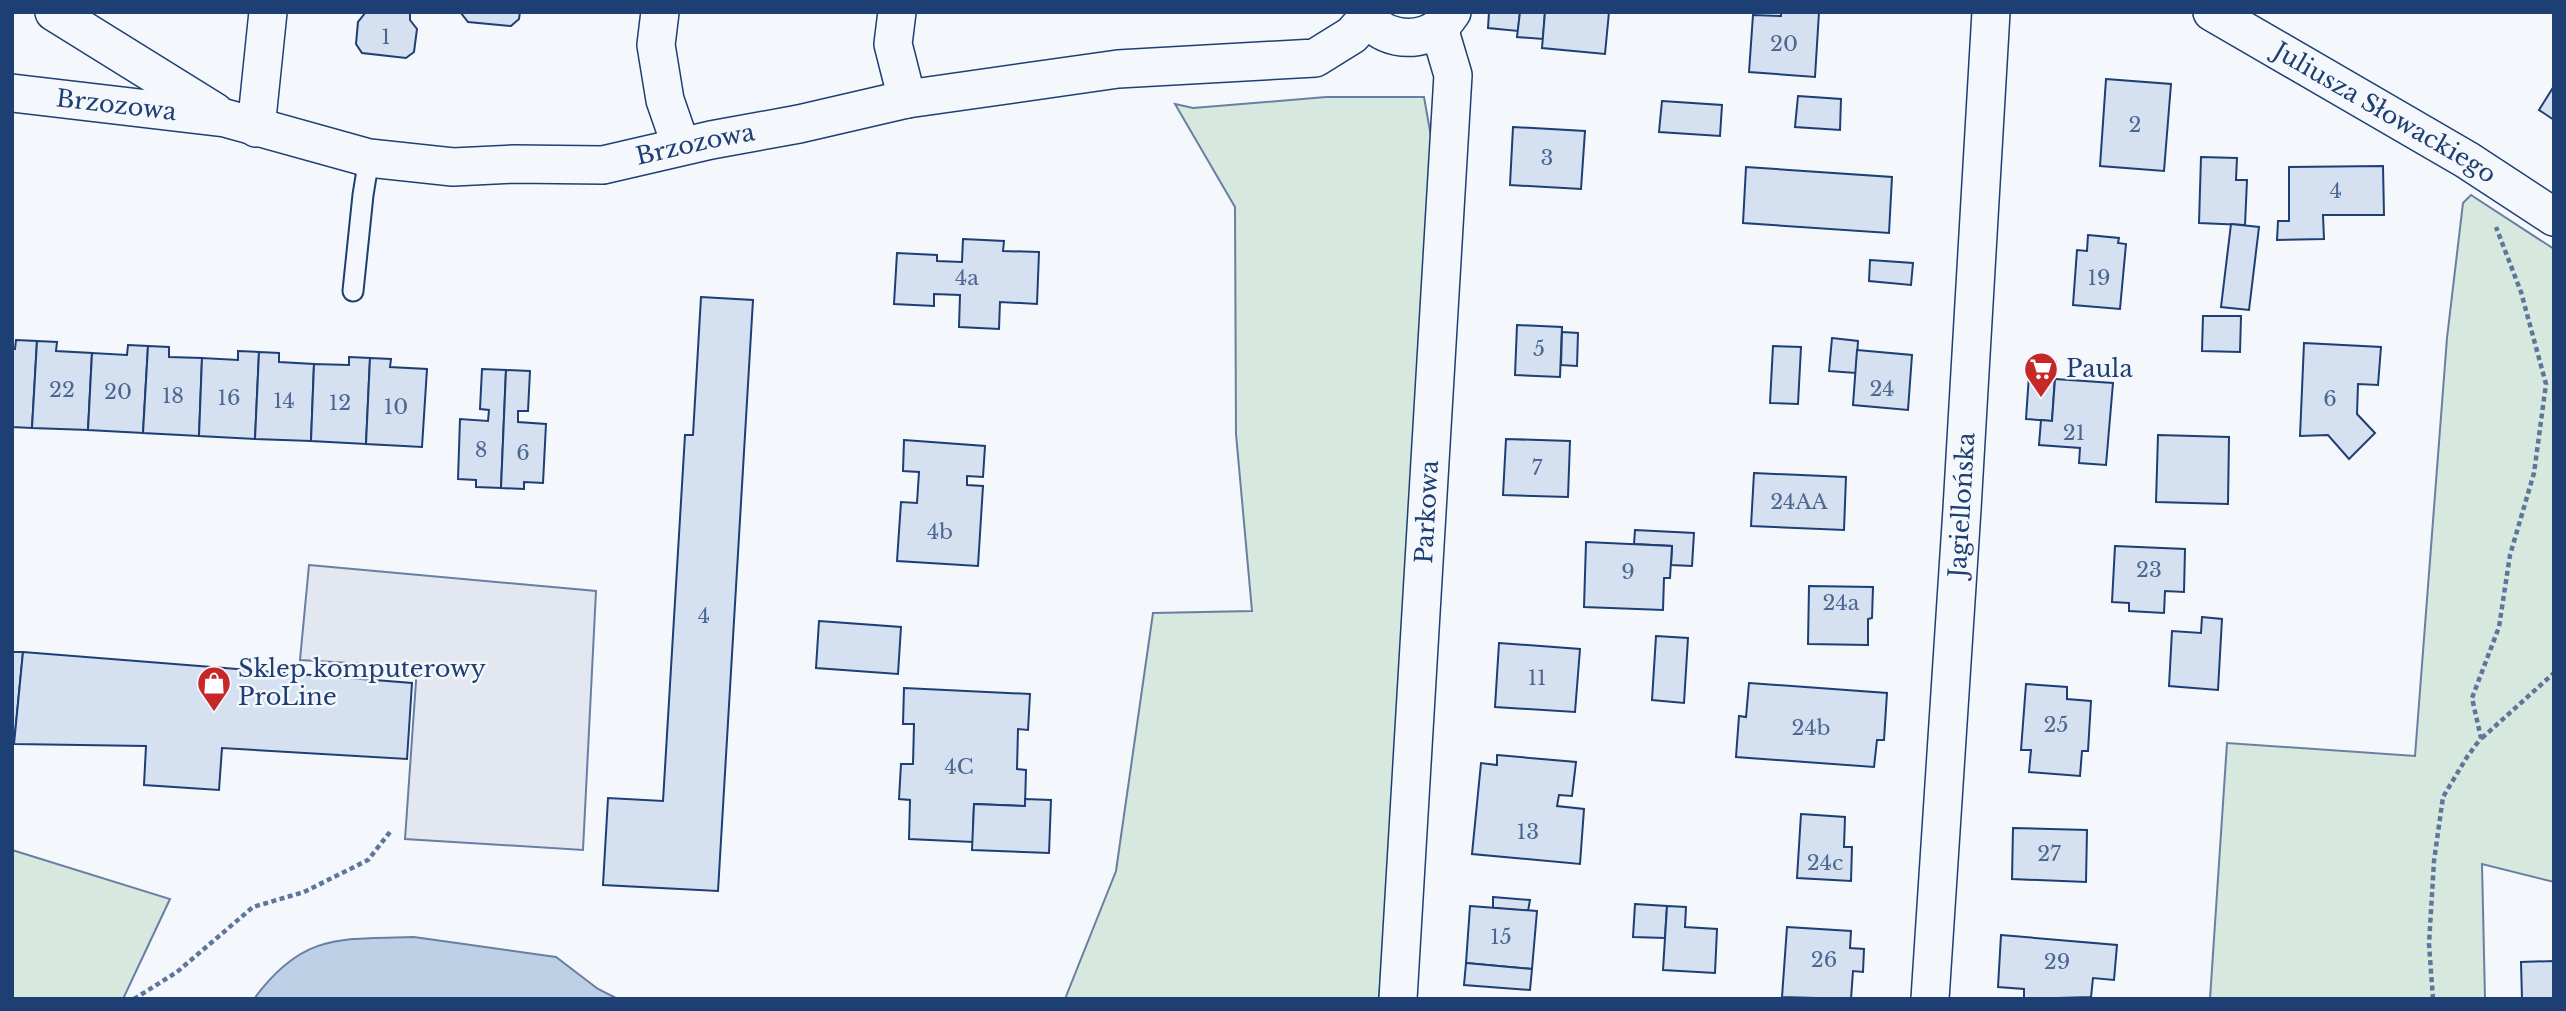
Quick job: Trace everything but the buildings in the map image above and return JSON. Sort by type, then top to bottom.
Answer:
[{"type":"street","points":[[54,12],[240,123],[268,12]]},
{"type":"street","points":[[660,12],[656,45],[665,100],[681,146]]},
{"type":"street","points":[[897,12],[893,44],[907,99]]},
{"type":"street","name":"Jagiellońska","points":[[1930,999],[1991,12]]},
{"type":"street","name":"Juliusza Słowackiego","points":[[2212,12],[2467,160],[2554,217]]},
{"type":"street","points":[[1366,15],[1382,31],[1401,38],[1421,37],[1446,20]]},
{"type":"street","name":"Brzozowa","points":[[12,93],[240,123],[369,158],[453,167],[513,164],[603,165],[907,99],[1118,69],[1315,58],[1352,35],[1366,15]]},
{"type":"street","name":"Parkowa","points":[[1398,999],[1452,75],[1446,20]]},
{"type":"lane","points":[[353,291],[369,158]]},
{"type":"path","points":[[2482,738],[2472,698],[2499,627],[2510,555],[2534,473],[2546,384],[2521,292],[2495,229],[2509,190]]},
{"type":"path","points":[[2433,999],[2428,944],[2434,861],[2443,797],[2482,738],[2554,673]]},
{"type":"path","points":[[134,999],[177,972],[253,907],[304,892],[368,860],[390,832]]},
{"type":"shaded area","points":[[1326,97],[1424,97],[1437,170],[1379,999],[1065,999],[1116,871],[1153,613],[1252,611],[1236,434],[1235,207],[1175,104],[1193,108]]},
{"type":"shaded area","points":[[2471,195],[2554,249],[2554,882],[2482,864],[2485,999],[2210,999],[2227,743],[2415,756],[2447,338],[2463,203]]},
{"type":"shaded area","points":[[309,565],[596,591],[583,850],[405,839],[417,667],[300,660]]},
{"type":"shaded area","points":[[12,850],[170,899],[123,999],[12,999]]},
{"type":"water","points":[[414,937],[556,957],[598,989],[618,999],[254,999],[289,962],[324,944],[365,938]]},
{"type":"place","name":"Paula","points":[[2041,399]]},
{"type":"place","name":"Sklep komputerowy ProLine","points":[[214,713]]}]
